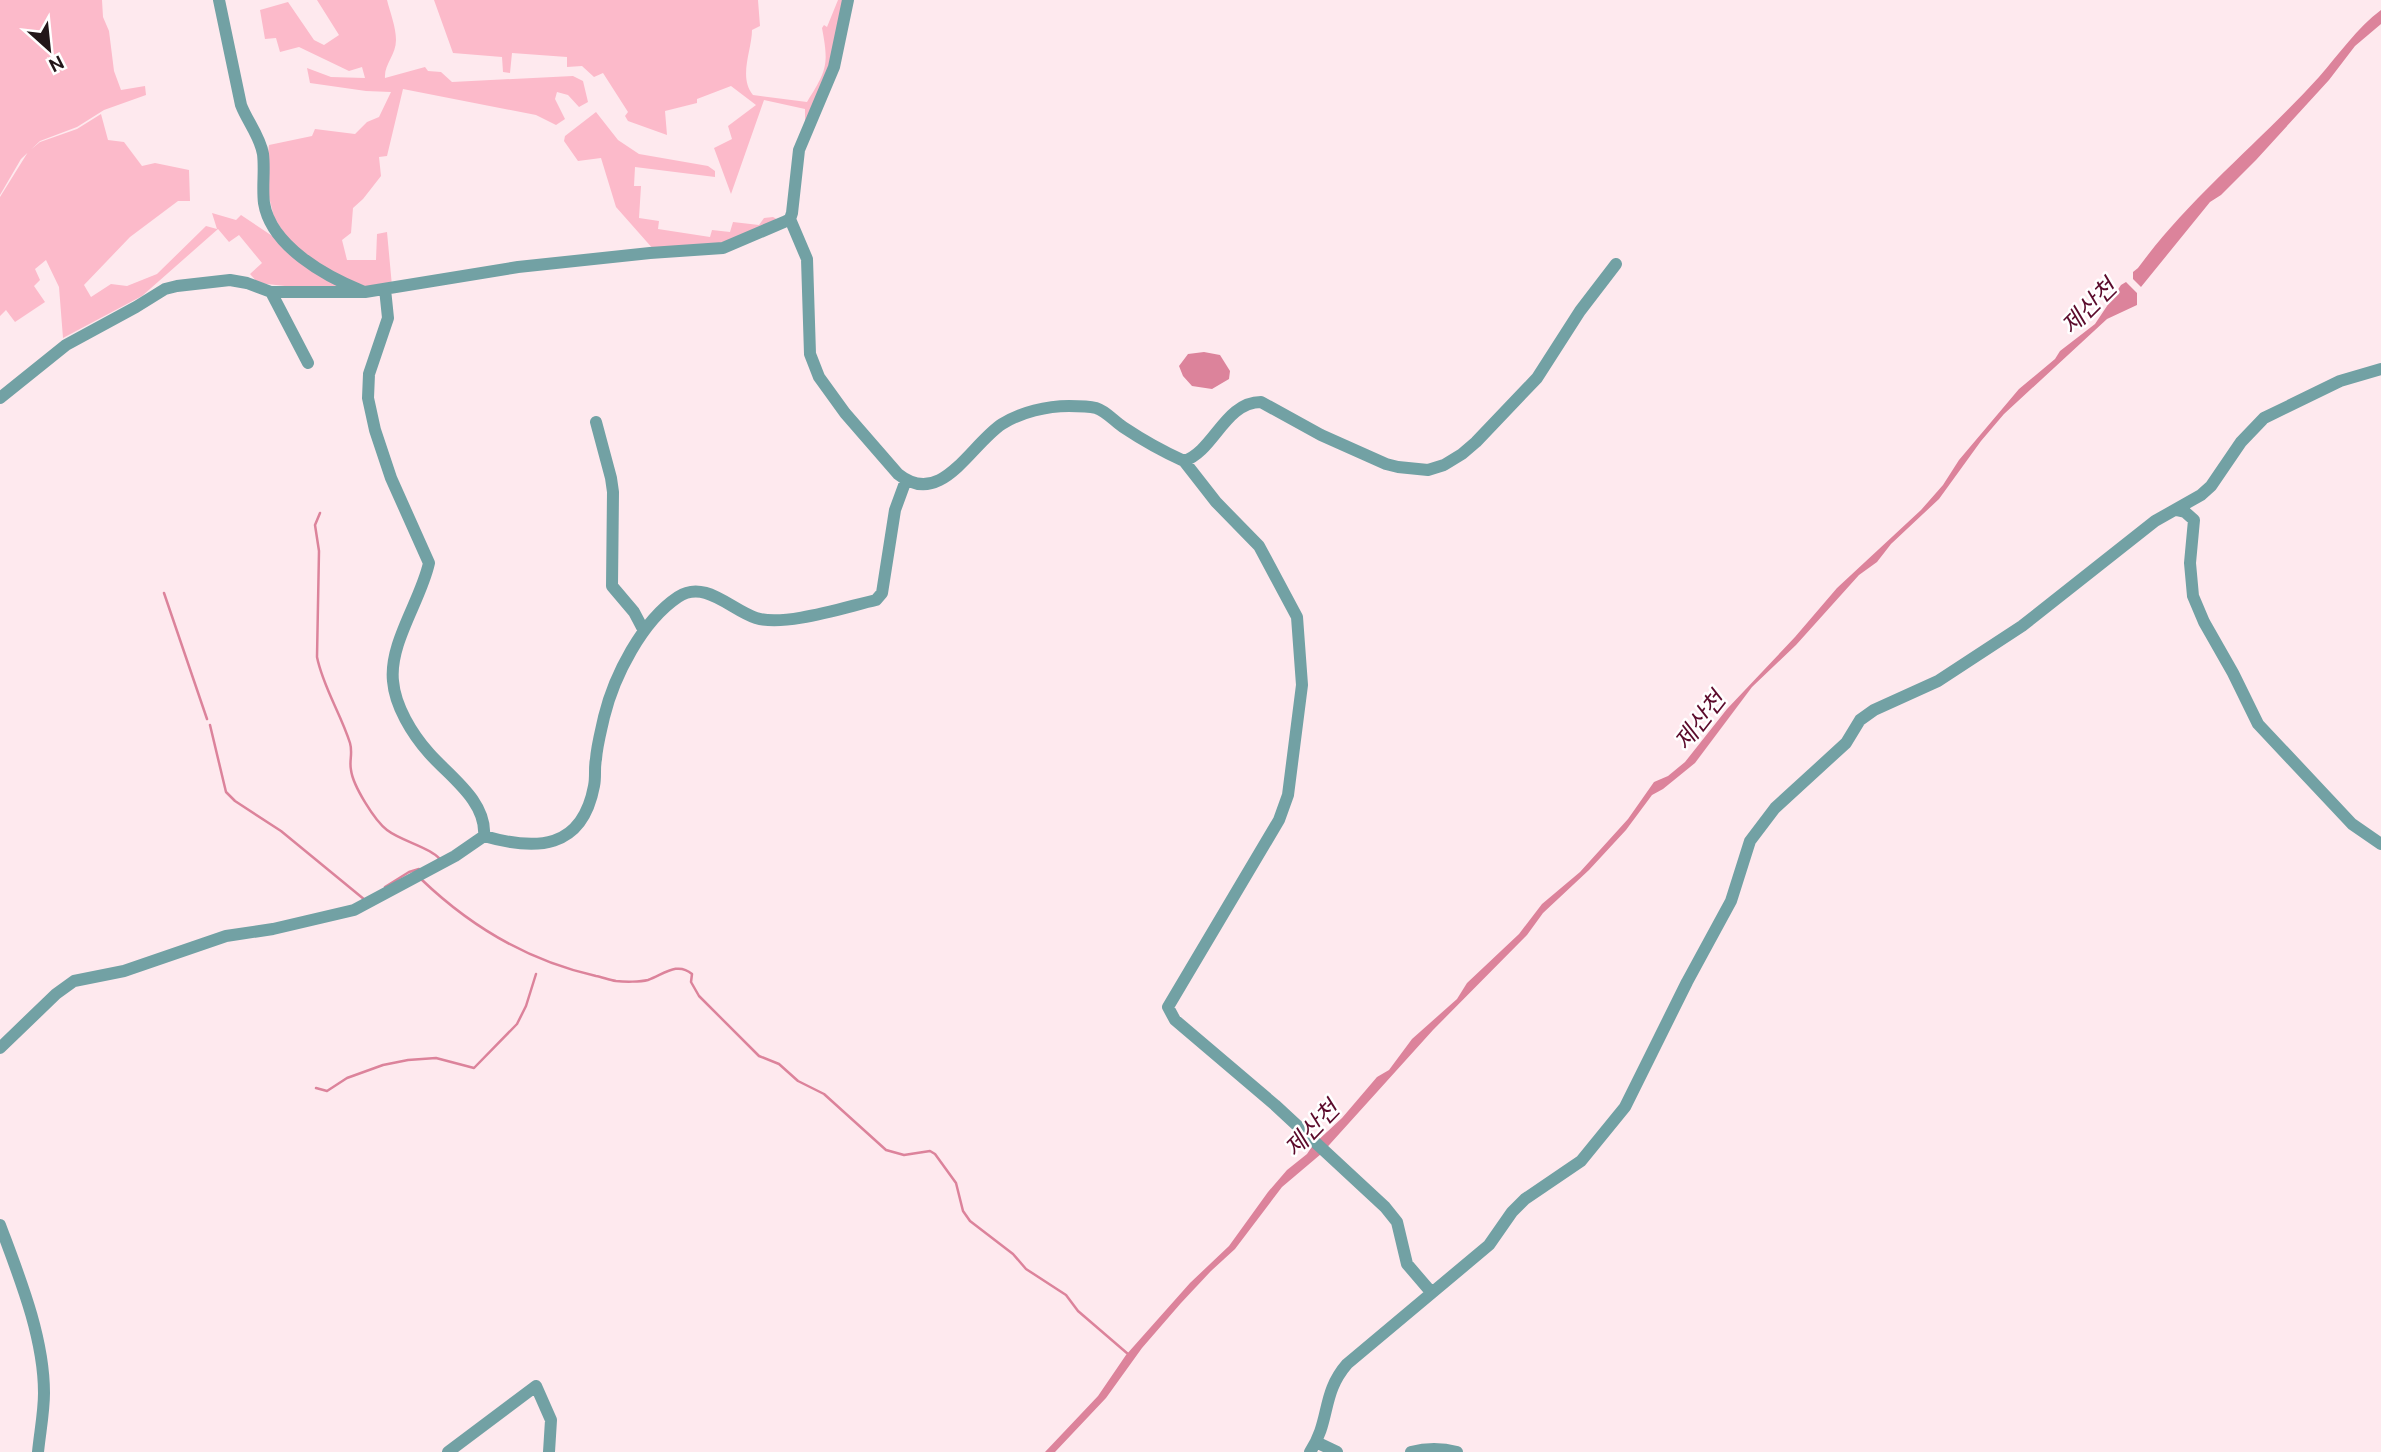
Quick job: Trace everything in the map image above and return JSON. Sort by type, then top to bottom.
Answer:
[{"type":"street","points":[[219,0],[241,105],[263,154],[264,204],[268,217],[287,245],[307,262],[365,292]]},
{"type":"street","points":[[848,0],[834,67],[799,150],[790,219],[807,260],[810,354],[819,377],[845,413],[906,480],[922,485],[943,478],[1002,425],[1021,415],[1058,407],[1093,407],[1184,461],[1216,502],[1253,538],[1297,617],[1302,685],[1288,795],[1279,820],[1168,1007],[1175,1020],[1312,1139],[1394,1217],[1407,1264],[1431,1292]]},
{"type":"street","points":[[0,398],[66,345],[165,289],[200,282],[230,280],[271,292],[365,292],[492,270],[723,248],[747,240],[790,219]]},
{"type":"street","points":[[1184,461],[1200,450],[1239,410],[1252,402],[1261,402],[1321,435],[1386,464],[1428,470],[1444,465],[1475,442],[1537,378],[1580,312],[1616,264]]},
{"type":"street","points":[[385,289],[387,318],[369,374],[368,398],[375,430],[391,478],[429,563],[398,645],[393,663],[394,688],[403,714],[428,752],[475,805],[483,823],[484,836]]},
{"type":"street","points":[[271,292],[308,363]]},
{"type":"street","points":[[1337,1452],[1313,1447],[1324,1424],[1331,1387],[1339,1373],[1356,1355],[1489,1245],[1512,1212],[1525,1199],[1581,1161],[1625,1107],[1731,901],[1750,841],[1775,808],[1838,752],[1865,716],[1938,681],[2022,626],[2155,521],[2207,491],[2241,442],[2264,418],[2340,381],[2381,369]]},
{"type":"street","points":[[596,422],[613,492],[612,586],[634,612],[644,631]]},
{"type":"street","points":[[484,836],[504,842],[545,844],[565,836],[577,825],[594,789],[595,761],[610,696],[631,651],[644,631],[672,602],[686,593],[702,592],[752,617],[775,621],[876,600],[882,593],[895,510],[906,480]]},
{"type":"street","points":[[2176,510],[2185,512],[2194,520],[2190,574],[2197,608],[2258,724],[2352,824],[2381,844]]},
{"type":"street","points":[[0,1048],[56,994],[74,981],[124,971],[226,936],[274,929],[354,910],[448,861],[484,836]]},
{"type":"street","points":[[0,1225],[17,1270],[42,1367],[44,1394],[38,1452]]},
{"type":"street","points":[[448,1452],[536,1386],[551,1420],[549,1452]]},
{"type":"street","points":[[1411,1452],[1434,1449],[1457,1452]]},
{"type":"shaded area","points":[[0,0],[102,0],[114,71],[121,90],[145,86],[146,95],[104,110],[77,127],[40,141],[21,159],[0,195]]},
{"type":"shaded area","points":[[317,0],[387,0],[396,40],[385,78],[425,67],[428,71],[441,72],[452,82],[573,76],[583,81],[588,102],[579,107],[568,95],[557,92],[555,99],[565,119],[556,125],[536,115],[403,89],[387,156],[379,157],[381,176],[353,208],[351,233],[342,240],[347,260],[376,260],[377,234],[387,232],[392,286],[365,289],[307,259],[292,246],[274,217],[269,197],[269,145],[312,136],[315,129],[355,134],[367,122],[379,117],[391,92],[310,83],[307,68],[331,77],[365,78],[362,67],[349,71],[299,47],[280,52],[276,38],[265,39],[260,10],[288,2],[314,40],[324,45],[339,35]]},
{"type":"shaded area","points":[[434,0],[758,0],[760,26],[752,30],[746,72],[749,88],[753,95],[807,102],[825,67],[822,28],[824,25],[827,27],[838,0],[845,0],[834,55],[805,126],[805,109],[764,100],[731,194],[714,148],[732,139],[728,126],[756,105],[731,86],[697,99],[697,103],[665,111],[667,135],[628,121],[625,116],[628,112],[603,73],[594,77],[582,66],[567,67],[567,57],[512,53],[510,73],[503,72],[502,57],[453,53]]},
{"type":"shaded area","points":[[2381,10],[2381,24],[2355,46],[2329,80],[2256,160],[2221,195],[2210,202],[2141,287],[2133,279],[2133,272],[2158,242]]},
{"type":"shaded area","points":[[596,112],[618,140],[639,154],[708,166],[715,171],[715,177],[635,167],[634,186],[641,186],[639,218],[659,221],[658,229],[710,237],[712,230],[730,232],[733,222],[759,225],[764,218],[773,217],[780,221],[722,246],[654,250],[616,207],[601,158],[578,161],[564,141],[565,136]]},
{"type":"shaded area","points":[[101,114],[108,140],[124,142],[142,166],[155,163],[189,170],[190,201],[178,201],[130,237],[84,285],[91,297],[111,284],[127,286],[157,274],[206,226],[217,229],[212,213],[236,220],[241,215],[350,288],[258,283],[250,274],[262,263],[239,235],[229,242],[218,229],[142,296],[63,338],[59,287],[46,260],[35,269],[40,280],[34,286],[45,302],[15,322],[6,310],[0,316],[0,197],[28,152],[40,142],[77,129]]},
{"type":"shaded area","points":[[2126,282],[2137,293],[2137,305],[2107,319],[2004,414],[1939,499],[1891,544],[1877,562],[1859,575],[1796,645],[1752,687],[1695,763],[1652,795],[1626,830],[1589,870],[1543,913],[1527,935],[1433,1030],[1321,1154],[1282,1187],[1235,1249],[1211,1271],[1142,1348],[1106,1398],[1055,1452],[1045,1452],[1098,1396],[1126,1355],[1190,1283],[1229,1246],[1287,1170],[1307,1154],[1342,1118],[1377,1077],[1389,1070],[1412,1039],[1457,999],[1467,983],[1519,934],[1542,904],[1580,872],[1628,819],[1654,782],[1668,776],[1685,762],[1727,709],[1837,588],[1921,510],[2019,389],[2055,359],[2060,351],[2095,324],[2121,285]]},
{"type":"shaded area","points":[[1204,352],[1220,355],[1230,371],[1229,379],[1212,389],[1192,386],[1179,366],[1188,354]]},
{"type":"waterway","points":[[320,513],[315,525],[319,551],[317,657],[323,679],[350,743],[353,777],[365,803],[382,825],[393,834],[434,854],[439,858],[438,861]]},
{"type":"waterway","points":[[164,593],[207,719]]},
{"type":"waterway","points":[[210,725],[226,792],[235,801],[281,831],[365,900]]},
{"type":"waterway","points":[[385,887],[419,869]]},
{"type":"waterway","points":[[421,879],[459,912],[480,926],[547,961],[620,981],[648,980],[675,969],[686,970],[692,974],[691,982],[699,996],[759,1056],[779,1064],[798,1081],[824,1094],[886,1150],[904,1155],[930,1151],[935,1154],[956,1183],[963,1211],[970,1221],[1013,1254],[1026,1269],[1066,1295],[1078,1311],[1128,1354]]},
{"type":"waterway","points":[[316,1088],[327,1091],[347,1078],[383,1065],[408,1060],[436,1058],[474,1068],[517,1024],[536,974]]},
{"type":"water label","name":"제산천","points":[[2089,307]]},
{"type":"water label","name":"제산천","points":[[1700,721]]},
{"type":"water label","name":"제산천","points":[[1312,1129]]}]
